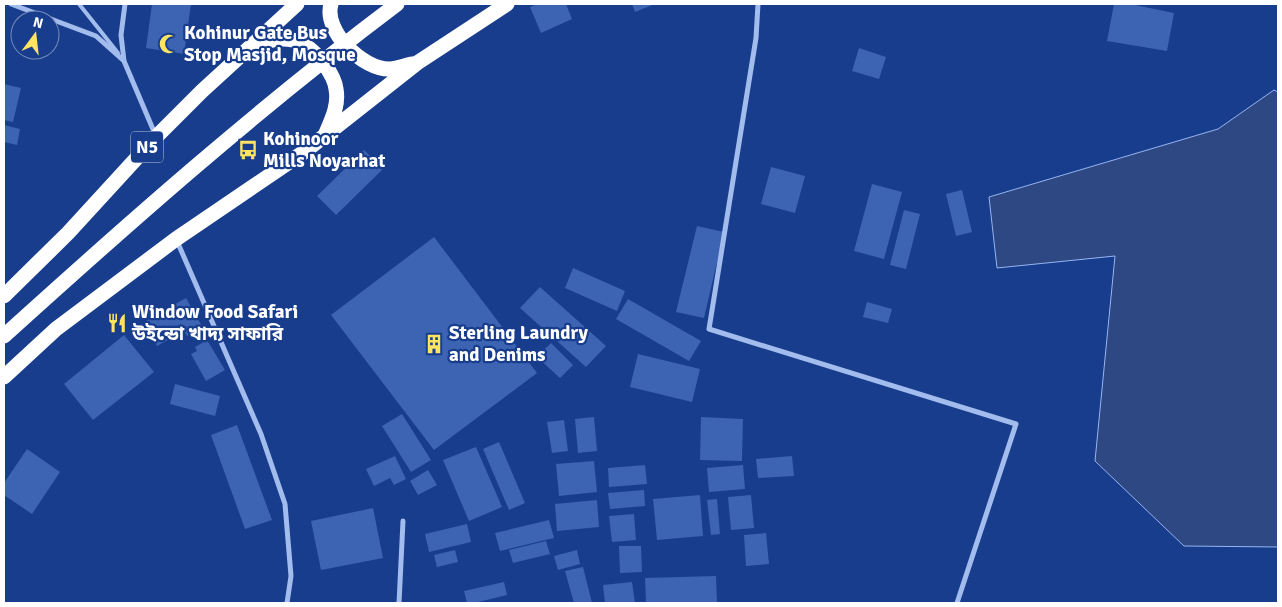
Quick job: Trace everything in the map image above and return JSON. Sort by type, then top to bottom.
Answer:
[{"type":"highway","name":"N5","points":[[4,296],[68,233],[156,137],[202,91],[297,4]]},
{"type":"highway","points":[[331,4],[331,24],[359,58],[373,66],[390,69],[417,63]]},
{"type":"highway","name":"N5","points":[[4,336],[204,160],[334,52],[397,4]]},
{"type":"highway","points":[[4,377],[56,329],[176,239],[304,152],[417,63],[507,4]]},
{"type":"highway","points":[[251,46],[269,39],[287,38],[302,42],[320,58],[331,74],[336,89],[336,110],[326,135]]},
{"type":"street","points":[[11,4],[96,36],[124,61]]},
{"type":"street","points":[[124,4],[121,35],[124,61],[156,137]]},
{"type":"street","points":[[758,4],[756,38],[710,328],[1016,424],[957,603]]},
{"type":"street","points":[[176,239],[261,434],[285,504],[291,576],[287,603]]},
{"type":"street","points":[[399,603],[403,520]]},
{"type":"lane","points":[[79,4],[124,61]]},
{"type":"water","points":[[1274,90],[1278,92],[1278,547],[1184,546],[1095,461],[1115,256],[997,268],[989,197],[1218,129]]},
{"type":"building","points":[[152,4],[191,4],[184,54],[146,48]]},
{"type":"building","points":[[538,4],[566,4],[572,19],[541,33],[530,7]]},
{"type":"building","points":[[632,4],[655,4],[635,12]]},
{"type":"building","points":[[1114,4],[1130,4],[1174,13],[1167,51],[1107,41]]},
{"type":"building","points":[[859,48],[886,57],[879,79],[852,71]]},
{"type":"building","points":[[4,84],[21,88],[13,122],[4,120]]},
{"type":"building","points":[[4,125],[20,129],[17,145],[4,142]]},
{"type":"building","points":[[364,150],[383,169],[336,215],[317,196]]},
{"type":"building","points":[[771,167],[805,176],[795,213],[761,204]]},
{"type":"building","points":[[872,184],[902,192],[884,259],[854,251]]},
{"type":"building","points":[[962,190],[972,232],[956,236],[946,194]]},
{"type":"building","points":[[904,210],[920,214],[906,269],[890,265]]},
{"type":"building","points":[[697,226],[724,232],[704,318],[676,312]]},
{"type":"building","name":"Sterling Laundry and Denims","points":[[434,237],[537,373],[434,450],[331,315]]},
{"type":"building","points":[[573,268],[625,291],[617,311],[565,288]]},
{"type":"building","points":[[540,287],[606,346],[586,367],[520,308]]},
{"type":"building","points":[[186,298],[203,328],[187,336],[184,331],[157,346],[144,322]]},
{"type":"building","points":[[628,299],[701,341],[689,361],[616,319]]},
{"type":"building","points":[[867,302],[892,309],[888,323],[863,317]]},
{"type":"building","points":[[124,335],[154,372],[93,420],[64,384]]},
{"type":"building","points":[[207,340],[225,370],[206,381],[191,354],[197,351],[195,347]]},
{"type":"building","points":[[551,343],[573,365],[560,378],[537,357]]},
{"type":"building","points":[[638,354],[700,369],[692,402],[630,387]]},
{"type":"building","points":[[175,384],[220,396],[215,416],[170,404]]},
{"type":"building","points":[[402,414],[431,460],[411,472],[382,426]]},
{"type":"building","points":[[594,417],[597,451],[578,453],[575,419]]},
{"type":"building","points":[[701,417],[743,419],[742,461],[700,460]]},
{"type":"building","points":[[564,420],[568,451],[552,453],[547,422]]},
{"type":"building","points":[[237,425],[272,520],[245,529],[211,435]]},
{"type":"building","points":[[499,442],[525,503],[509,510],[483,449]]},
{"type":"building","points":[[476,447],[502,507],[469,521],[443,460]]},
{"type":"building","points":[[27,449],[60,472],[32,514],[4,495],[4,483]]},
{"type":"building","points":[[395,456],[406,479],[394,485],[390,478],[374,486],[366,469]]},
{"type":"building","points":[[792,456],[794,476],[758,478],[756,459]]},
{"type":"building","points":[[594,461],[597,492],[559,496],[556,464]]},
{"type":"building","points":[[645,465],[647,484],[609,487],[608,468]]},
{"type":"building","points":[[743,465],[745,489],[709,492],[707,468]]},
{"type":"building","points":[[428,470],[437,485],[418,495],[410,481]]},
{"type":"building","points":[[644,490],[645,506],[610,509],[608,493]]},
{"type":"building","points":[[700,495],[703,536],[657,540],[653,499]]},
{"type":"building","points":[[751,495],[754,528],[731,530],[728,497]]},
{"type":"building","points":[[717,499],[720,534],[711,535],[707,500]]},
{"type":"building","points":[[597,500],[599,527],[557,531],[555,504]]},
{"type":"building","points":[[373,508],[383,558],[321,570],[311,521]]},
{"type":"building","points":[[634,514],[636,540],[612,542],[609,516]]},
{"type":"building","points":[[549,520],[554,538],[500,551],[495,533]]},
{"type":"building","points":[[467,524],[471,542],[429,552],[425,534]]},
{"type":"building","points":[[766,533],[769,564],[746,566],[744,535]]},
{"type":"building","points":[[546,541],[550,554],[513,563],[509,550]]},
{"type":"building","points":[[619,546],[641,546],[642,572],[620,573]]},
{"type":"building","points":[[455,550],[458,562],[437,567],[434,555]]},
{"type":"building","points":[[577,550],[580,564],[558,570],[554,556]]},
{"type":"building","points":[[583,567],[592,603],[574,603],[565,571]]},
{"type":"building","points":[[716,576],[717,603],[646,603],[645,578]]},
{"type":"building","points":[[504,582],[507,595],[467,603],[464,591]]},
{"type":"building","points":[[632,582],[635,603],[605,603],[603,585]]},
{"type":"place","name":"Kohinur Gate Bus Stop Masjid, Mosque","points":[[169,44]]},
{"type":"place","name":"Kohinoor Mills Noyarhat","points":[[248,150]]},
{"type":"place","name":"Window Food Safari উইন্ডো খাদ্য সাফারি","points":[[117,323]]},
{"type":"place","name":"Sterling Laundry and Denims","points":[[434,344]]}]
